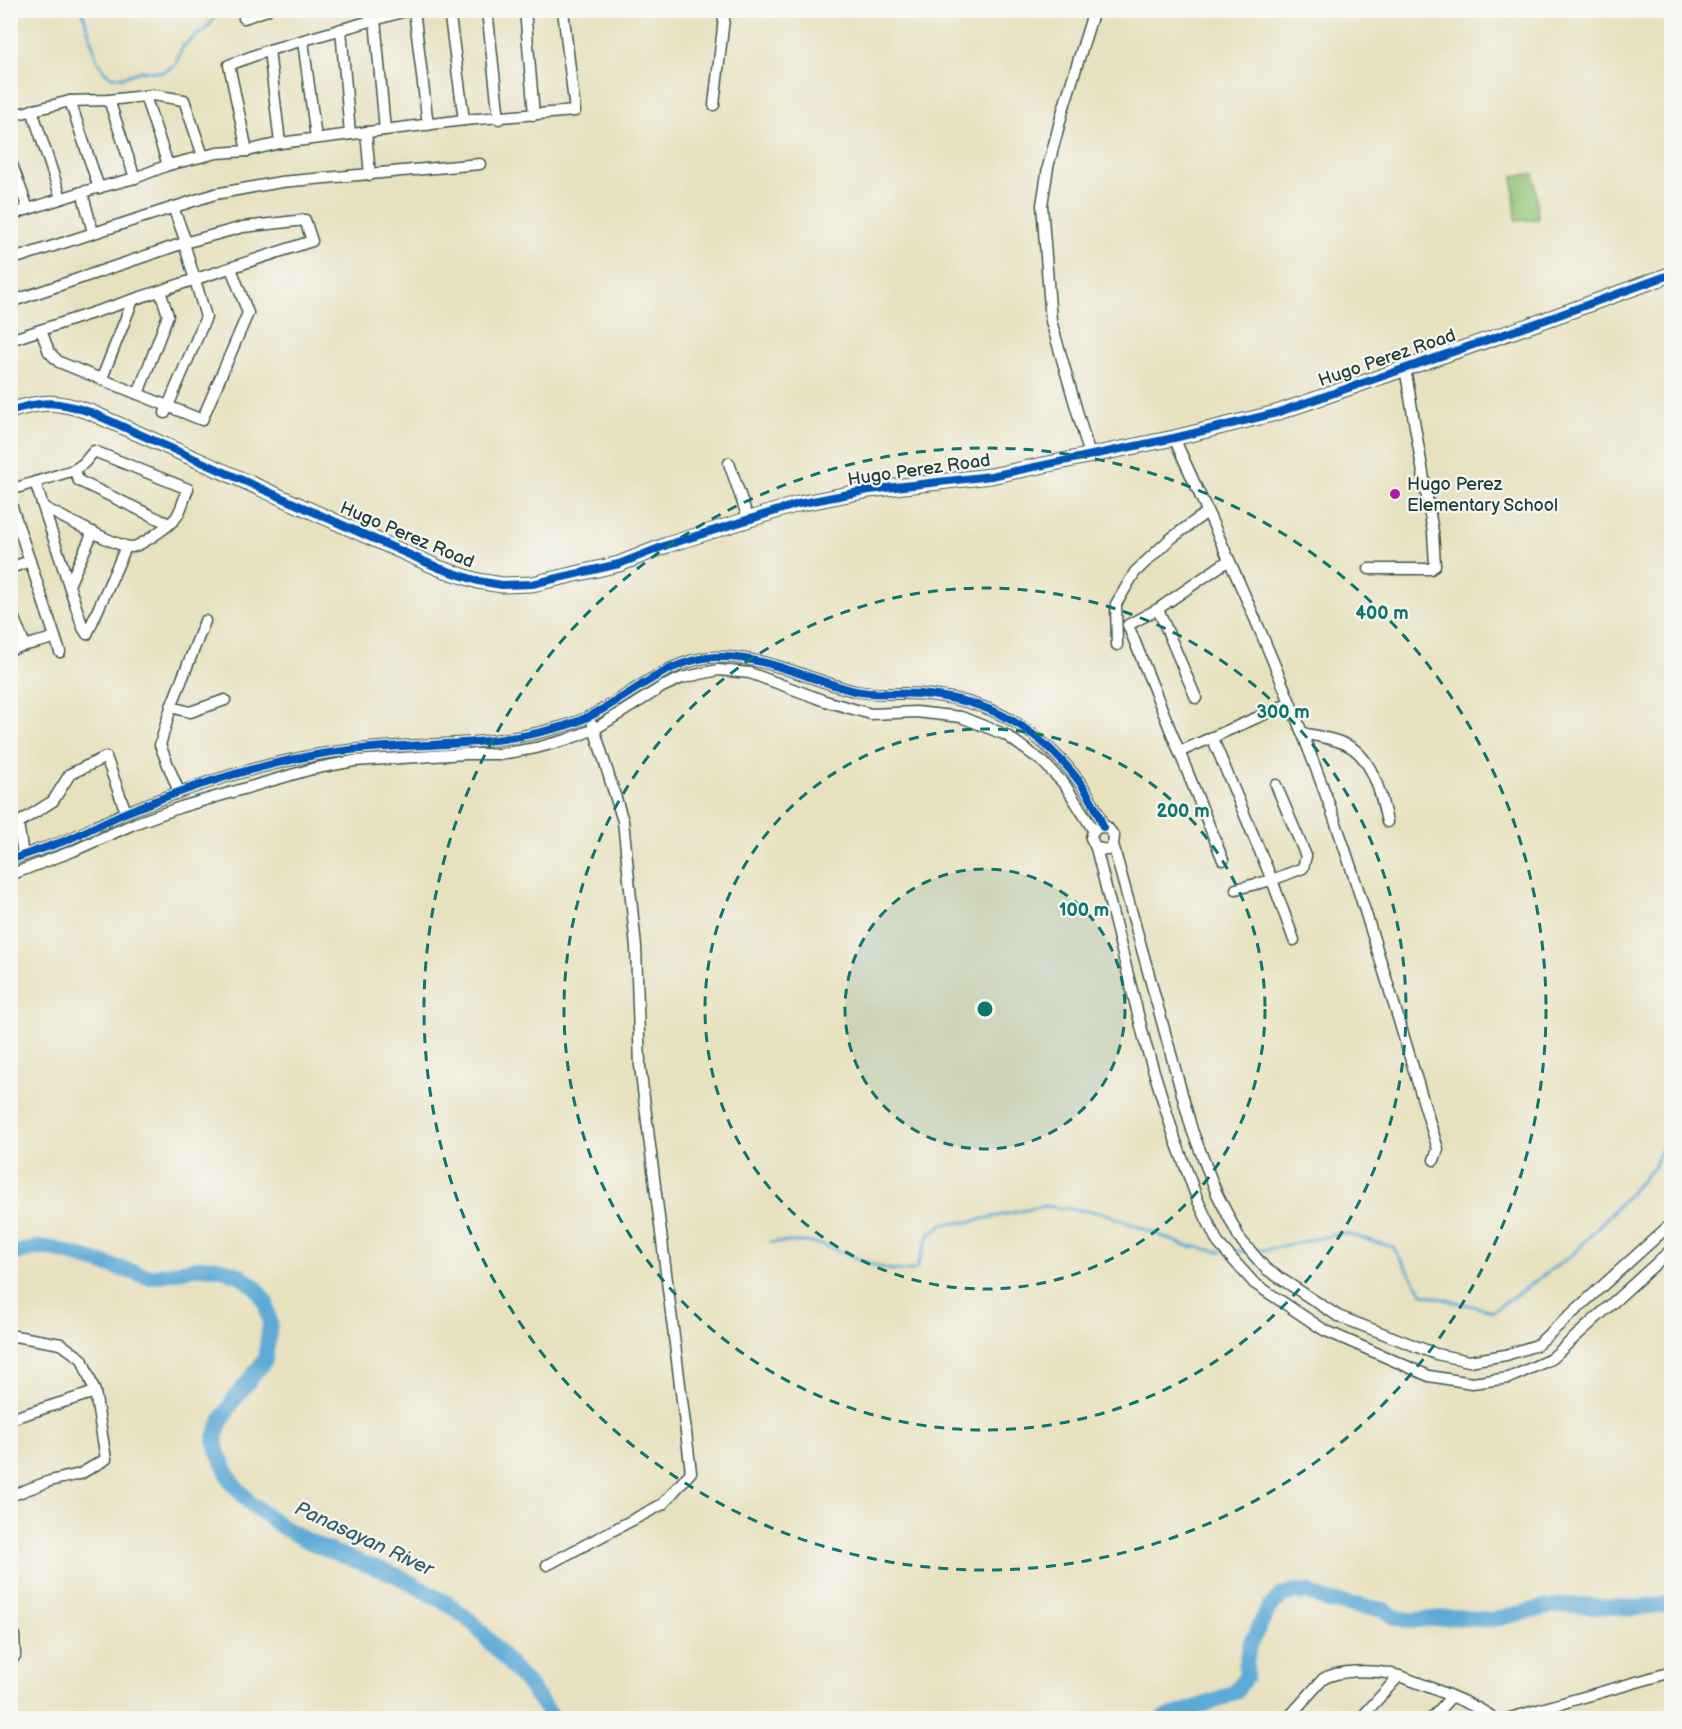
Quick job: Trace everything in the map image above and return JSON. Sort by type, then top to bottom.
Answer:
[{"type":"street","points":[[244,18],[267,10]]},
{"type":"street","points":[[247,151],[229,65],[269,50],[409,10]]},
{"type":"street","points":[[414,10],[428,125]]},
{"type":"street","points":[[449,10],[464,120]]},
{"type":"street","points":[[487,10],[499,119]]},
{"type":"street","points":[[525,10],[534,115]]},
{"type":"street","points":[[10,215],[203,156],[247,151],[316,138],[464,120],[499,119],[575,111],[563,10]]},
{"type":"street","points":[[714,105],[725,10]]},
{"type":"street","points":[[1090,456],[1051,321],[1042,205],[1048,167],[1063,110],[1094,10]]},
{"type":"street","points":[[375,19],[385,130]]},
{"type":"street","points":[[341,29],[351,134]]},
{"type":"street","points":[[303,41],[316,138]]},
{"type":"street","points":[[269,50],[280,143]]},
{"type":"street","points":[[10,116],[70,101],[109,100],[153,95],[184,100],[203,156]]},
{"type":"street","points":[[145,96],[168,165]]},
{"type":"street","points":[[109,100],[135,178]]},
{"type":"street","points":[[70,101],[99,188]]},
{"type":"street","points":[[32,110],[62,198]]},
{"type":"street","points":[[366,132],[370,175]]},
{"type":"street","points":[[10,159],[28,209]]},
{"type":"street","points":[[10,260],[215,194],[281,182],[480,164]]},
{"type":"street","points":[[82,192],[93,232]]},
{"type":"street","points":[[167,410],[206,317],[173,207]]},
{"type":"street","points":[[10,302],[185,243],[243,227],[305,220],[312,241],[10,340]]},
{"type":"street","points":[[41,330],[54,359],[138,394],[167,410],[202,420],[248,313],[231,268]]},
{"type":"street","name":"Hugo Perez Road","points":[[10,411],[33,404],[69,405],[90,412],[439,568],[502,585],[532,584],[619,564],[667,545],[798,504],[869,490],[991,476],[1174,438],[1276,412],[1671,274]]},
{"type":"street","points":[[138,394],[168,315],[160,291]]},
{"type":"street","points":[[102,378],[133,300]]},
{"type":"street","points":[[1369,569],[1431,569],[1435,565],[1433,532],[1405,368]]},
{"type":"street","points":[[1174,438],[1230,560],[1290,703],[1340,834],[1438,1149],[1434,1160]]},
{"type":"street","points":[[10,490],[74,470],[84,463],[94,451],[188,489],[177,516],[169,524],[134,547],[126,547],[45,508]]},
{"type":"street","points":[[729,463],[749,520]]},
{"type":"street","points":[[74,470],[79,481],[169,524]]},
{"type":"street","points":[[35,482],[83,628],[87,634],[126,547]]},
{"type":"street","points":[[10,501],[60,652]]},
{"type":"street","points":[[1117,645],[1116,604],[1135,572],[1169,540],[1208,512]]},
{"type":"street","points":[[69,585],[93,532]]},
{"type":"street","points":[[1223,860],[1128,625],[1158,609],[1230,560]]},
{"type":"street","points":[[10,568],[30,561]]},
{"type":"street","points":[[10,609],[25,645]]},
{"type":"street","points":[[1158,609],[1196,698]]},
{"type":"street","points":[[179,792],[160,745],[171,707],[205,621]]},
{"type":"street","points":[[10,650],[38,644],[55,637]]},
{"type":"street","points":[[717,657],[718,670]]},
{"type":"street","points":[[10,860],[66,840],[126,812],[179,792],[231,775],[312,755],[404,745],[466,743],[532,735],[589,717],[677,666],[701,659],[717,657],[753,660],[826,684],[874,695],[918,694],[968,701],[1015,720],[1043,741],[1077,776],[1099,814],[1098,829],[1091,838],[1096,848],[1146,1046],[1175,1139],[1194,1190],[1218,1243],[1254,1283],[1324,1330],[1429,1376],[1472,1383],[1509,1378],[1551,1359],[1671,1249]]},
{"type":"street","points":[[10,875],[180,807],[312,769],[354,761],[500,754],[556,743],[595,729],[662,687],[682,678],[718,670],[750,673],[825,701],[871,714],[916,712],[961,717],[1006,735],[1043,762],[1065,785],[1098,829]]},
{"type":"street","points":[[171,707],[190,711],[225,700]]},
{"type":"street","points":[[1179,752],[1290,703]]},
{"type":"street","points":[[547,1565],[663,1504],[691,1472],[640,1066],[636,947],[623,821],[595,729],[589,717]]},
{"type":"street","points":[[1302,733],[1325,737],[1354,749],[1366,762],[1382,798],[1388,822]]},
{"type":"street","points":[[1212,737],[1272,880],[1294,940]]},
{"type":"street","points":[[24,855],[18,823],[53,801],[70,774],[106,757],[126,812]]},
{"type":"street","points":[[1236,889],[1272,880],[1303,868],[1306,856],[1276,785]]},
{"type":"street","points":[[1098,829],[1107,827],[1113,832],[1113,844],[1192,1130],[1217,1194],[1240,1239],[1266,1269],[1338,1316],[1436,1354],[1469,1361],[1506,1355],[1537,1345],[1671,1223]]},
{"type":"street","points":[[1096,848],[1107,850],[1113,844]]},
{"type":"street","points":[[10,1337],[61,1344],[82,1359],[95,1392],[106,1459],[80,1474],[50,1481],[10,1496]]},
{"type":"street","points":[[10,1419],[95,1392]]},
{"type":"street","points":[[10,1629],[14,1635],[15,1656],[10,1661]]},
{"type":"street","points":[[1510,1719],[1671,1672]]},
{"type":"street","points":[[1288,1719],[1323,1679],[1341,1673],[1379,1673],[1399,1676],[1482,1709],[1493,1719]]},
{"type":"street","points":[[1362,1719],[1399,1676]]},
{"type":"street","points":[[1432,1719],[1451,1697]]},
{"type":"green space","points":[[1534,174],[1538,219],[1516,221],[1513,176]]},
{"type":"waterway","points":[[82,10],[97,60],[105,72],[112,77],[123,77],[141,71],[163,72],[175,65],[183,46],[208,27],[220,10]]},
{"type":"waterway","points":[[1253,1250],[1265,1250],[1343,1233],[1393,1247],[1423,1294],[1493,1311],[1572,1255],[1653,1168],[1672,1128]]},
{"type":"waterway","points":[[771,1242],[813,1243],[839,1250],[877,1266],[903,1271],[916,1269],[929,1235],[943,1224],[969,1222],[1044,1206],[1104,1213],[1184,1245],[1222,1252]]},
{"type":"waterway","name":"Panasayan River","points":[[10,1254],[36,1248],[50,1248],[150,1277],[202,1267],[219,1268],[239,1275],[256,1288],[266,1303],[270,1324],[265,1360],[235,1398],[221,1421],[215,1437],[217,1451],[231,1481],[250,1503],[282,1527],[325,1549],[398,1576],[450,1605],[474,1624],[530,1687],[553,1718]]},
{"type":"waterway","points":[[1229,1251],[1246,1251]]},
{"type":"waterway","name":"Panasayan River","points":[[1164,1718],[1221,1699],[1236,1691],[1246,1677],[1246,1662],[1251,1642],[1269,1608],[1282,1595],[1297,1592],[1310,1593],[1328,1601],[1384,1610],[1408,1621],[1453,1617],[1490,1620],[1553,1606],[1643,1608],[1672,1603]]},
{"type":"cycle path","points":[[10,411],[50,403],[90,412],[439,568],[478,581],[502,585],[532,584],[619,564],[667,545],[798,504],[869,490],[991,476],[1174,438],[1276,413],[1672,274]]},
{"type":"cycle path","points":[[10,860],[67,840],[127,812],[172,795],[263,766],[340,751],[493,740],[560,727],[597,712],[671,669],[685,663],[716,657],[734,657],[769,664],[855,691],[941,697],[980,706],[998,713],[1031,733],[1062,761],[1086,791],[1103,827]]},
{"type":"place","name":"Hugo Perez Elementary School","points":[[1395,494]]}]
